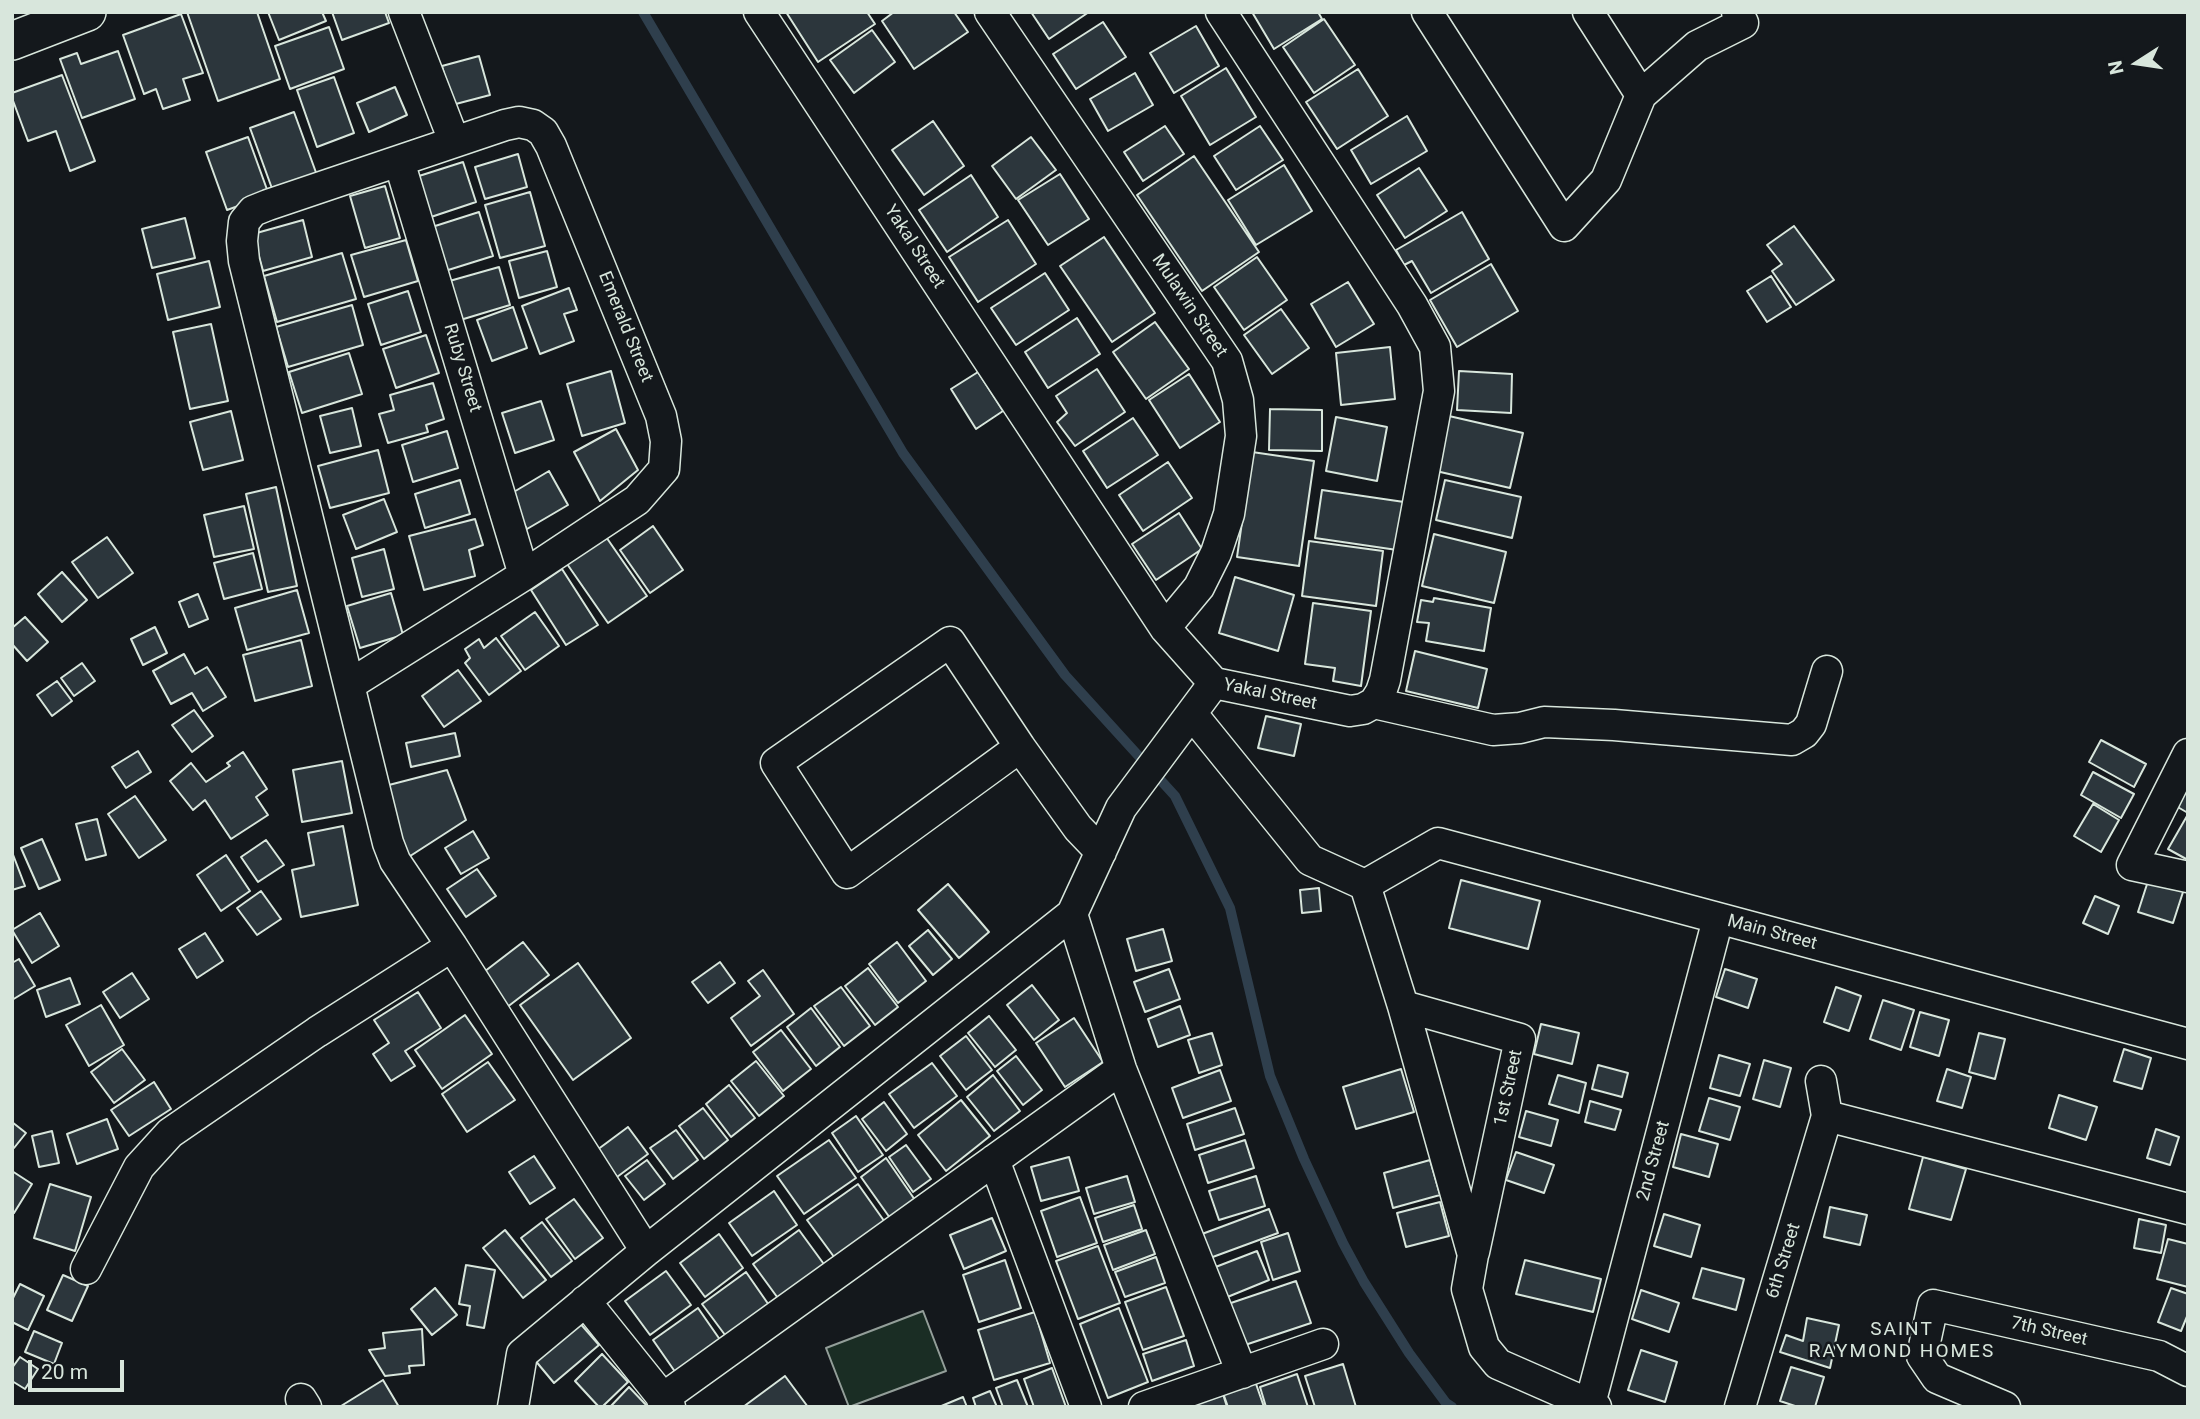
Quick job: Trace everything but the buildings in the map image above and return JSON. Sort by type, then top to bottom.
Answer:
[{"type":"street","points":[[12,41],[87,12]]},
{"type":"street","points":[[404,12],[454,141]]},
{"type":"street","name":"Yakal Street","points":[[759,12],[1166,628],[1214,683],[1350,711],[1363,709],[1374,703]]},
{"type":"street","name":"Mulawin Street","points":[[990,12],[1227,361],[1238,400],[1241,436],[1229,514],[1216,553],[1199,587],[1166,628]]},
{"type":"street","points":[[1220,12],[1412,304],[1435,346],[1439,391],[1385,680],[1374,703],[1493,730],[1555,723],[1614,725],[1793,740],[1811,724],[1827,671]]},
{"type":"street","points":[[1427,12],[1563,226],[1606,180],[1641,95],[1697,46],[1744,23],[1737,12]]},
{"type":"street","points":[[1588,12],[1641,95]]},
{"type":"street","name":"Emerald Street","points":[[519,122],[533,125],[543,132],[661,416],[666,441],[664,469],[637,500],[349,685],[244,261],[244,222],[253,211],[268,205],[454,141],[519,122]]},
{"type":"street","name":"Ruby Street","points":[[399,161],[524,575]]},
{"type":"street","points":[[1020,747],[848,873],[776,763],[950,642],[1078,828],[1101,852]]},
{"type":"street","points":[[513,1407],[522,1354],[646,1251],[1072,914],[1121,808],[1214,683]]},
{"type":"street","points":[[349,685],[388,843],[396,861],[646,1251]]},
{"type":"street","points":[[1192,714],[1310,860],[1365,885]]},
{"type":"street","points":[[2188,754],[2132,865],[2188,877]]},
{"type":"street","name":"Main Street","points":[[1365,885],[1438,843],[2188,1044]]},
{"type":"street","name":"1st Street","points":[[1365,885],[1403,1006],[1473,1255]]},
{"type":"street","points":[[1072,914],[1121,1069],[1242,1373]]},
{"type":"street","name":"2nd Street","points":[[1593,1406],[1718,919]]},
{"type":"street","points":[[86,1269],[139,1167],[170,1133],[317,1032],[452,946]]},
{"type":"street","name":"1st Street","points":[[1403,1006],[1520,1039],[1467,1289],[1484,1347],[1498,1364],[1593,1406]]},
{"type":"street","points":[[584,1301],[666,1403],[1121,1069]]},
{"type":"street","points":[[1821,1081],[1827,1116],[2188,1209]]},
{"type":"street","name":"6th Street","points":[[1740,1407],[1827,1116]]},
{"type":"street","points":[[994,1160],[1086,1407]]},
{"type":"street","name":"7th Street","points":[[2004,1407],[1937,1378],[1922,1356],[1933,1305],[2159,1356],[2188,1371]]},
{"type":"street","points":[[1144,1407],[1323,1344]]},
{"type":"green space","points":[[923,1311],[946,1371],[849,1407],[826,1348]]},
{"type":"waterway","points":[[643,12],[903,453],[1065,675],[1175,796],[1230,908],[1270,1076],[1304,1159],[1364,1282],[1409,1353],[1446,1403],[1452,1407]]},
{"type":"district","name":"SAINT RAYMOND HOMES","points":[[1902,1341]]}]
